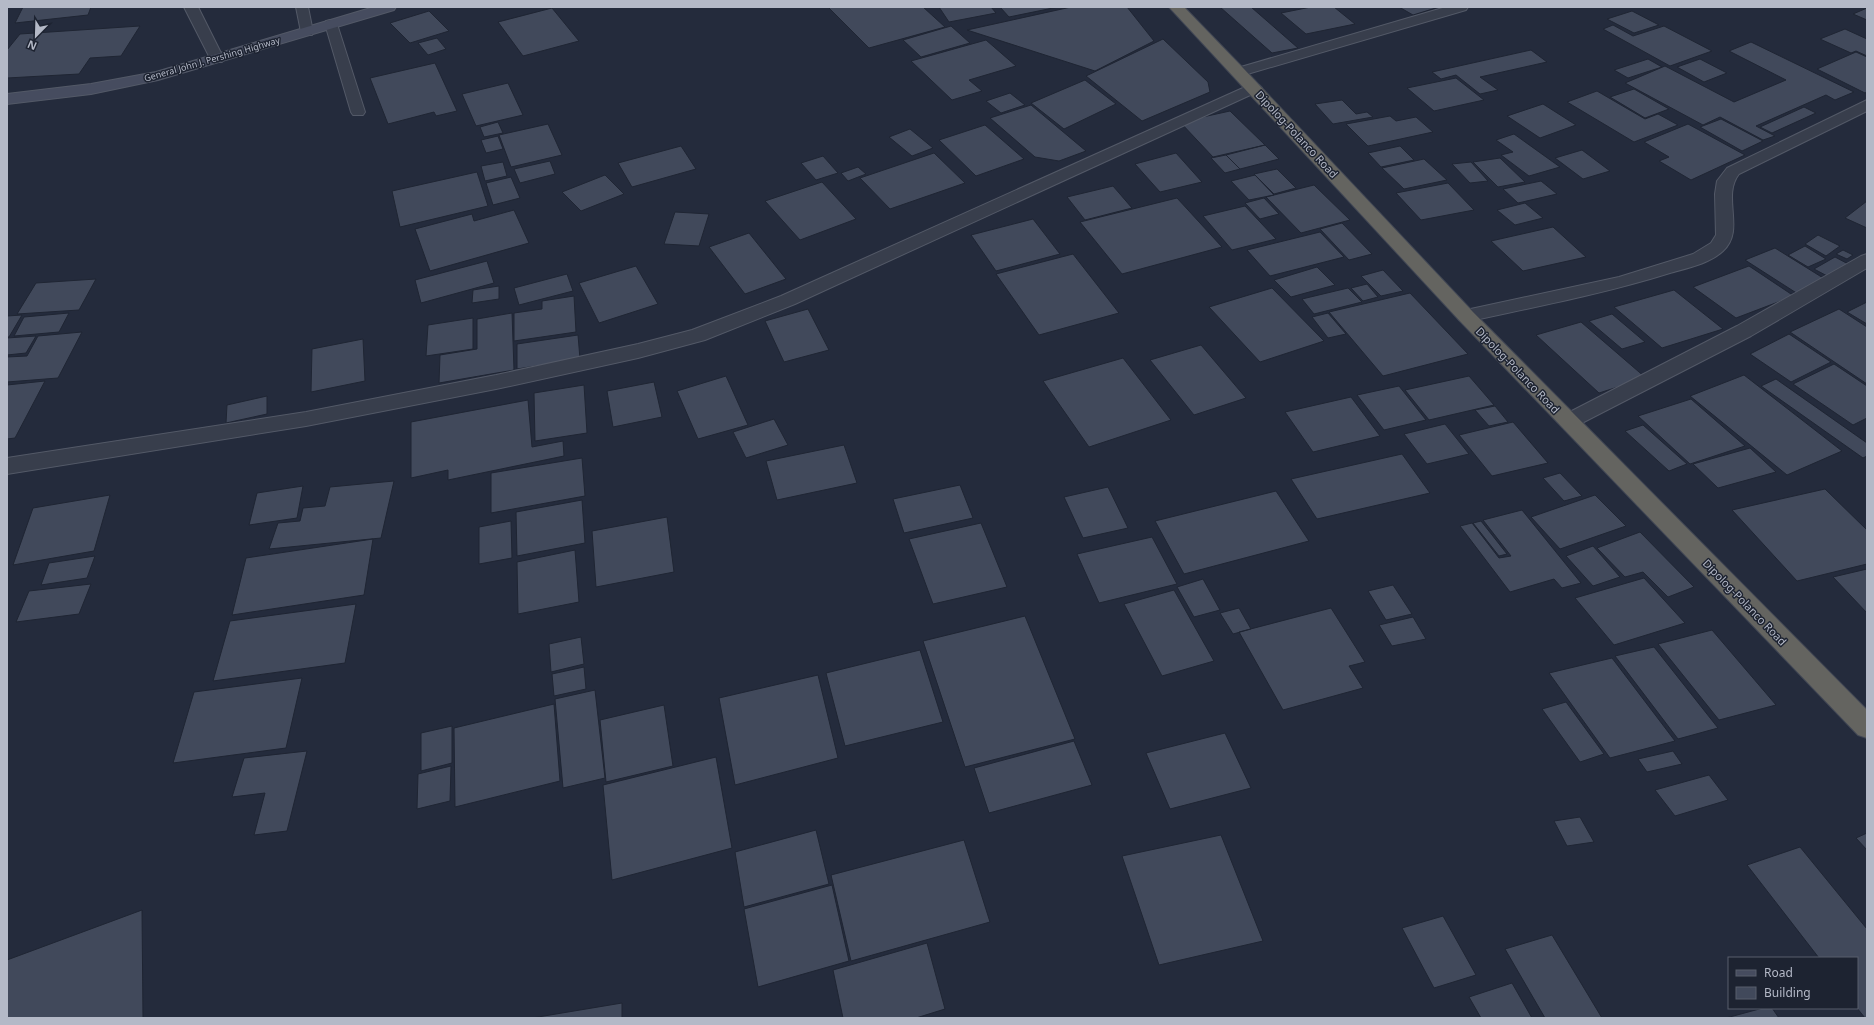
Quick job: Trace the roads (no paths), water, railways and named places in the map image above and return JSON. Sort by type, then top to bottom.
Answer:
[{"type":"highway","name":"Dipolog-Polanco Road","points":[[1176,7],[1239,72],[1466,316],[1867,727]]},
{"type":"main road","name":"General John J. Pershing Highway","points":[[7,99],[91,89],[158,76],[389,7]]},
{"type":"street","points":[[191,7],[217,58]]},
{"type":"street","points":[[1239,72],[1461,7]]},
{"type":"street","points":[[7,466],[306,419],[496,382],[638,351],[698,335],[788,300],[1254,88]]},
{"type":"street","points":[[1466,316],[1622,282],[1699,258],[1717,247],[1726,235],[1723,194],[1725,181],[1733,171],[1867,105]]},
{"type":"street","points":[[1568,421],[1744,331],[1867,260]]},
{"type":"lane","points":[[302,7],[307,32]]},
{"type":"lane","points":[[331,24],[358,112]]}]
